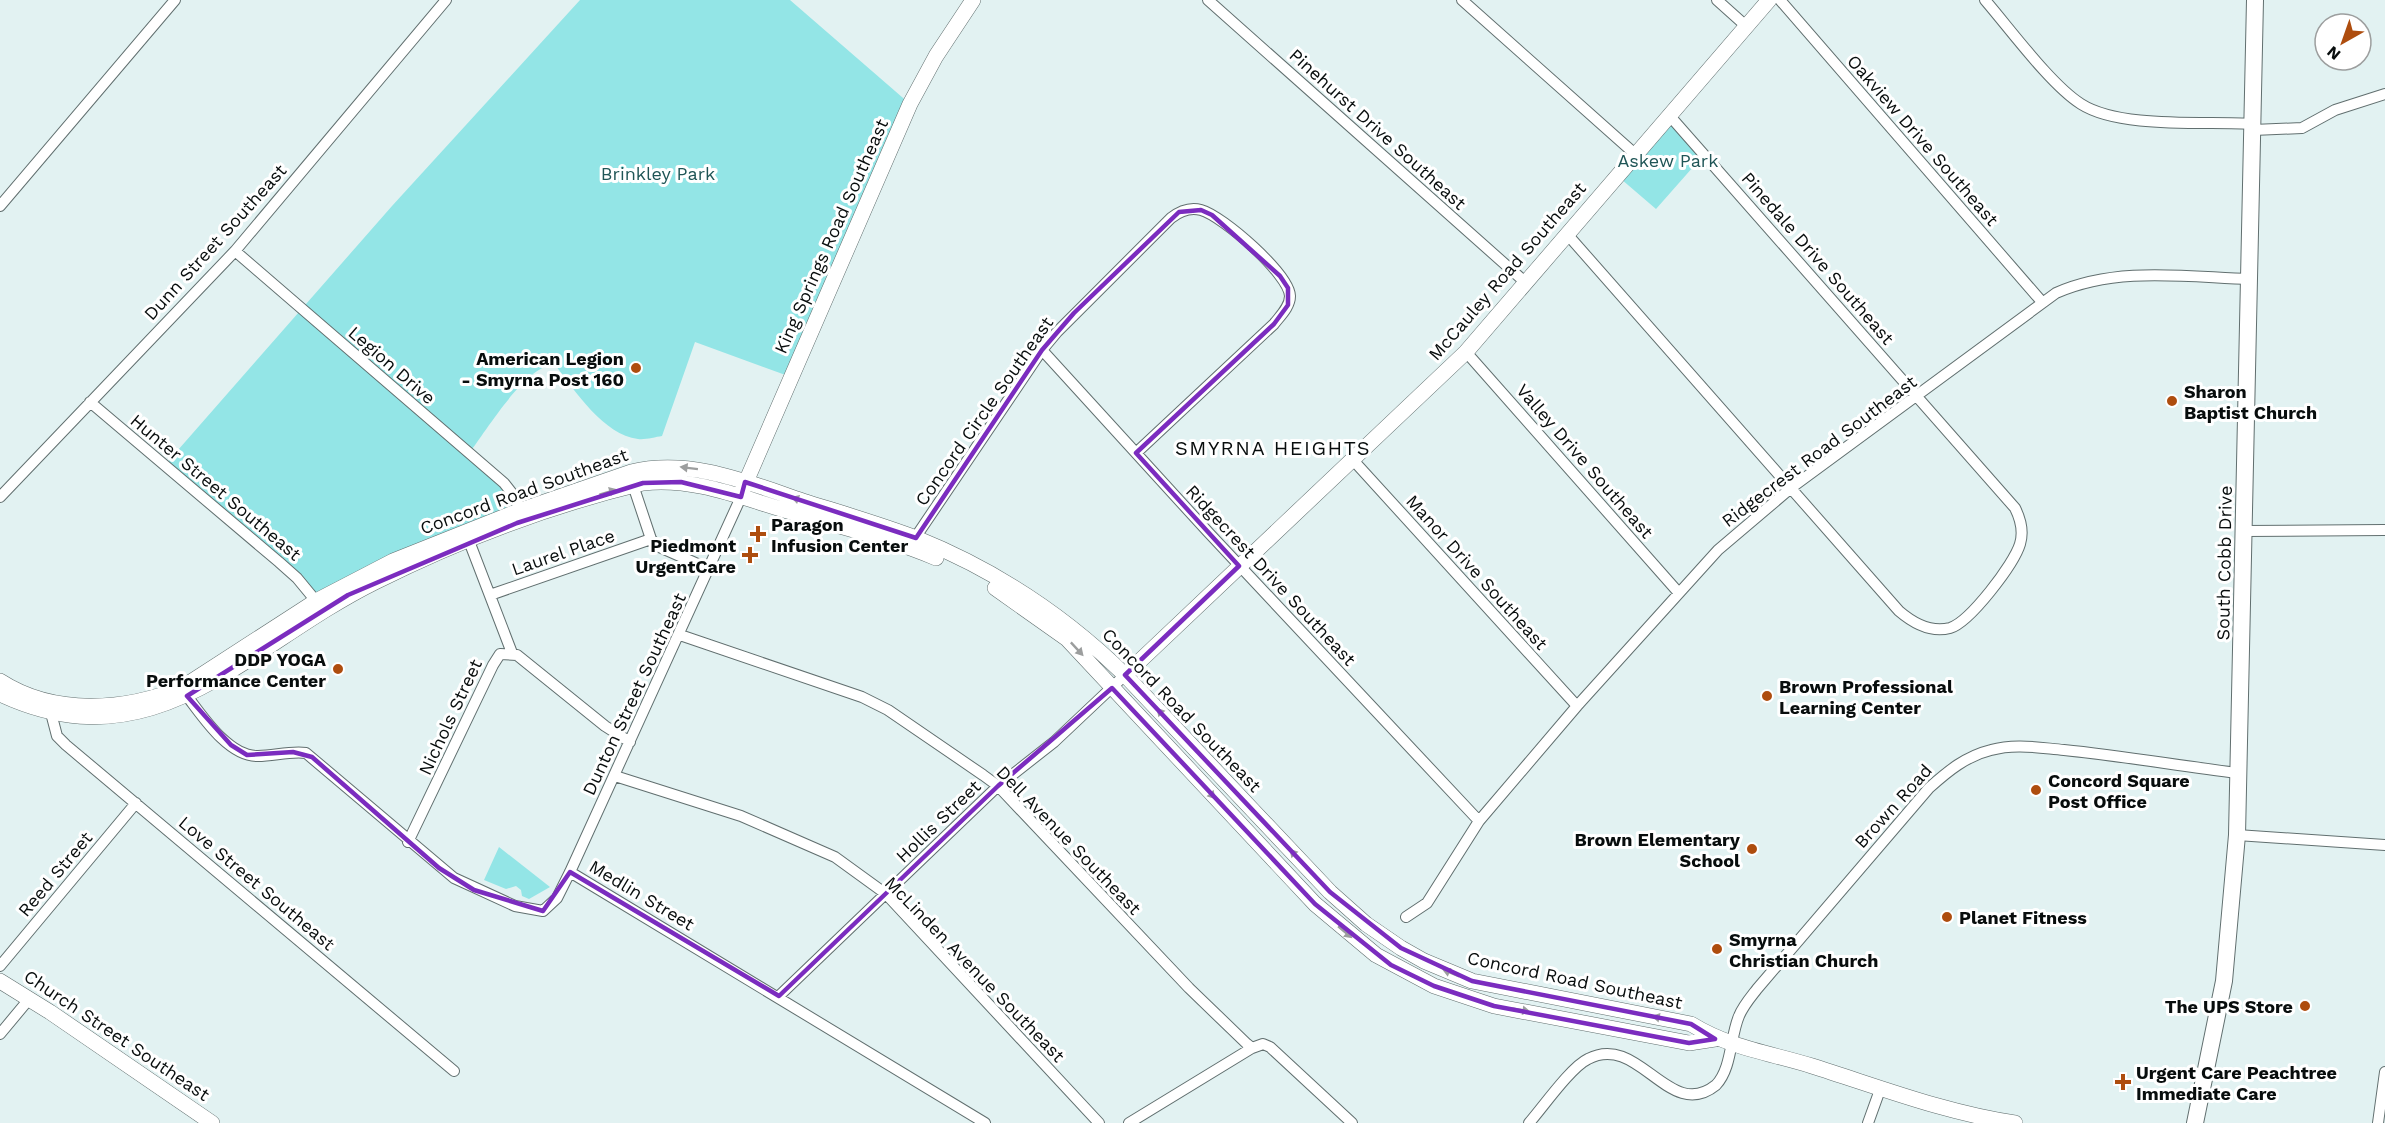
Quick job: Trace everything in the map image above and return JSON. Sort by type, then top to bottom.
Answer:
[{"type":"main road","name":"King Springs Road Southeast","points":[[743,489],[910,104],[936,56],[974,0]]},
{"type":"main road","name":"McCauley Road Southeast","points":[[1125,675],[1466,352],[1769,0]]},
{"type":"main road","name":"South Cobb Drive","points":[[2195,1123],[2224,981],[2237,835],[2255,0]]},
{"type":"main road","name":"Concord Road Southeast","points":[[0,681],[24,693],[56,703],[87,706],[140,701],[183,687],[316,601],[424,547],[610,478],[648,468],[687,468],[881,537],[970,575],[1055,628],[1315,904],[1359,943],[1391,965],[1434,986],[1494,1006],[1689,1043],[1715,1039]]},
{"type":"main road","name":"Concord Road Southeast","points":[[0,694],[51,713],[79,717],[109,717],[156,708],[187,696],[348,595],[469,541],[633,485],[660,481],[743,489],[915,538],[974,566],[1021,592],[1072,628],[1125,675],[1330,892],[1366,924],[1424,961],[1472,981],[1691,1024],[1715,1039],[1731,1044],[1969,1114],[2015,1123]]},
{"type":"main road","name":"Church Street Southeast","points":[[0,981],[30,998],[212,1123]]},
{"type":"street","points":[[0,206],[175,0]]},
{"type":"street","name":"Dunn Street Southeast","points":[[0,498],[235,250],[446,0]]},
{"type":"street","name":"Pinehurst Drive Southeast","points":[[1208,0],[1525,282]]},
{"type":"street","points":[[1462,0],[1635,154]]},
{"type":"street","points":[[1717,0],[1746,26]]},
{"type":"street","name":"Oakview Drive Southeast","points":[[1780,0],[2042,302]]},
{"type":"street","points":[[1985,0],[2065,91],[2097,112],[2135,120],[2302,128],[2335,110],[2385,94]]},
{"type":"street","name":"Pinedale Drive Southeast","points":[[1669,115],[2009,500],[2015,508],[2022,530],[2021,542],[2012,560],[1972,611],[1956,625],[1936,629],[1908,619],[1888,600],[1791,488]]},
{"type":"street","name":"Concord Circle Southeast","points":[[915,538],[1042,350],[1095,292],[1179,212],[1201,210],[1212,215],[1239,235],[1280,276],[1290,297],[1283,313],[1136,453]]},
{"type":"street","points":[[1567,234],[1791,488]]},
{"type":"street","name":"Legion Drive","points":[[235,250],[504,483],[515,497],[521,510]]},
{"type":"street","name":"Ridgecrest Road Southeast","points":[[1406,917],[1427,903],[1479,821],[1678,592],[1732,537],[1791,488],[1917,397],[2042,302],[2072,286],[2104,279],[2145,275],[2250,279]]},
{"type":"street","name":"Ridgecrest Drive Southeast","points":[[1042,350],[1239,566],[1479,821]]},
{"type":"street","name":"Valley Drive Southeast","points":[[1466,352],[1678,592]]},
{"type":"street","name":"Hunter Street Southeast","points":[[90,402],[279,562],[297,578],[316,601]]},
{"type":"street","name":"Manor Drive Southeast","points":[[1353,460],[1577,706]]},
{"type":"street","name":"Concord Road Southeast","points":[[633,485],[651,539]]},
{"type":"street","name":"Dunton Street Southeast","points":[[570,872],[710,569],[743,489]]},
{"type":"street","points":[[2244,531],[2385,530]]},
{"type":"street","points":[[651,539],[657,546],[710,569]]},
{"type":"street","name":"Laurel Place","points":[[490,595],[651,539]]},
{"type":"street","points":[[469,541],[512,653],[630,742]]},
{"type":"street","name":"Dell Avenue Southeast","points":[[680,635],[862,697],[888,710],[998,786],[1189,988],[1252,1048],[1263,1044],[1270,1047],[1352,1123]]},
{"type":"street","name":"Nichols Street","points":[[408,842],[496,659],[501,654],[512,653]]},
{"type":"street","name":"Hollis Street","points":[[779,996],[998,786],[1054,742],[1125,675]]},
{"type":"street","name":"Medlin Street","points":[[187,696],[231,745],[247,755],[293,752],[312,757],[438,868],[474,890],[533,911],[543,911],[551,905],[570,872],[779,996],[980,1121]]},
{"type":"street","name":"Love Street Southeast","points":[[51,713],[57,735],[454,1071]]},
{"type":"street","name":"Brown Road","points":[[1731,1044],[1738,1017],[1756,989],[1929,788],[1963,761],[1992,749],[2035,747],[2126,755],[2175,766],[2238,773]]},
{"type":"street","name":"McLinden Avenue Southeast","points":[[615,776],[741,816],[835,857],[886,894],[1098,1123]]},
{"type":"street","name":"Reed Street","points":[[0,966],[136,803]]},
{"type":"street","points":[[2237,835],[2384,846]]},
{"type":"street","points":[[0,1034],[30,998]]},
{"type":"street","points":[[1529,1123],[1577,1068],[1590,1057],[1604,1054],[1619,1056],[1633,1063],[1674,1096],[1695,1098],[1706,1094],[1720,1080],[1731,1044]]},
{"type":"street","points":[[1129,1123],[1252,1048]]},
{"type":"street","points":[[2378,1123],[2385,1072]]},
{"type":"street","points":[[1868,1123],[1881,1088]]},
{"type":"highlighted area","points":[[1201,210],[1212,215],[1280,276],[1288,288],[1288,305],[1274,324],[1136,453],[1239,566],[1125,675],[1330,892],[1401,948],[1472,981],[1691,1024],[1715,1039],[1689,1043],[1494,1006],[1434,986],[1391,965],[1315,904],[1112,688],[998,786],[779,996],[570,872],[543,911],[474,890],[439,868],[312,757],[293,752],[247,755],[231,745],[187,696],[348,595],[517,523],[643,483],[681,482],[741,497],[745,482],[916,538],[1042,350],[1074,313],[1179,212]]},
{"type":"green space","name":"Brinkley Park","points":[[580,0],[790,0],[910,104],[791,377],[695,342],[662,436],[641,439],[625,436],[602,421],[556,366],[545,367],[533,374],[508,399],[469,453],[504,483],[523,514],[319,606],[306,588],[164,466],[392,206]]},
{"type":"green space","name":"Askew Park","points":[[1671,125],[1701,158],[1656,209],[1621,179]]},
{"type":"green space","points":[[499,847],[550,887],[529,899],[522,896],[521,890],[516,886],[506,889],[484,880]]},
{"type":"place","name":"American Legion - Smyrna Post 160","points":[[636,368]]},
{"type":"place","name":"Sharon Baptist Church","points":[[2172,401]]},
{"type":"place","name":"Paragon Infusion Center","points":[[758,534]]},
{"type":"place","name":"Piedmont UrgentCare","points":[[750,555]]},
{"type":"place","name":"DDP YOGA Performance Center","points":[[338,669]]},
{"type":"place","name":"Brown Professional Learning Center","points":[[1767,696]]},
{"type":"place","name":"Concord Square Post Office","points":[[2036,790]]},
{"type":"place","name":"Brown Elementary School","points":[[1752,849]]},
{"type":"place","name":"Planet Fitness","points":[[1947,917]]},
{"type":"place","name":"Smyrna Christian Church","points":[[1717,949]]},
{"type":"place","name":"The UPS Store","points":[[2305,1006]]},
{"type":"place","name":"Urgent Care Peachtree Immediate Care","points":[[2123,1082]]},
{"type":"district","name":"SMYRNA HEIGHTS","points":[[1273,448]]}]
